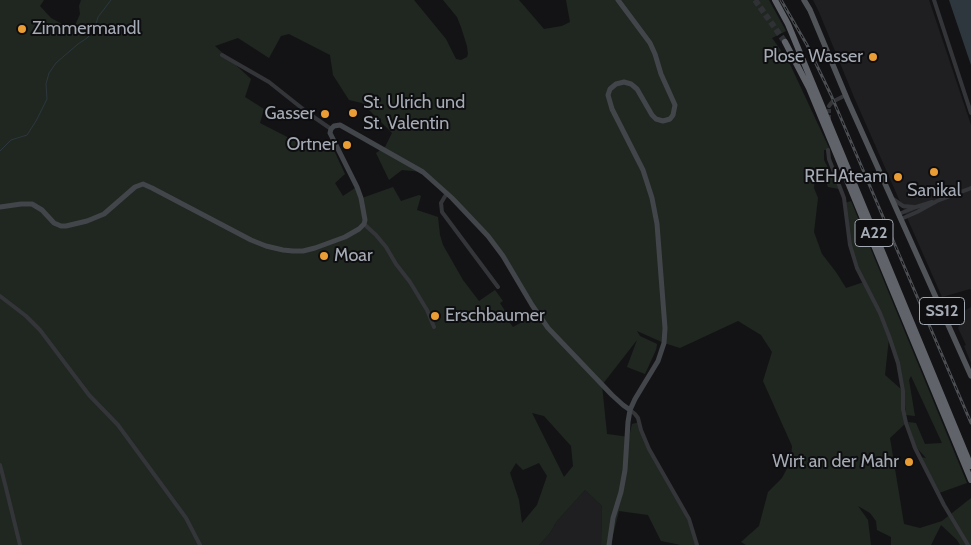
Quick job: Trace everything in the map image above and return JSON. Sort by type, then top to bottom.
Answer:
[{"type":"highway","name":"A22","points":[[775,0],[799,50],[971,466]]},
{"type":"highway","name":"A22","points":[[784,42],[809,88],[971,480]]},
{"type":"main road","name":"SS12","points":[[804,0],[971,376]]},
{"type":"main road","name":"SS12","points":[[808,0],[810,10]]},
{"type":"street","points":[[608,545],[626,470],[630,410],[654,370],[664,343],[665,328],[657,224],[652,198],[642,170],[610,106],[608,95],[610,89],[616,84],[624,82],[631,84],[637,89],[652,115],[656,119],[663,121],[673,115],[676,105],[661,74],[650,43],[618,0]]},
{"type":"street","points":[[934,0],[971,112]]},
{"type":"street","points":[[0,207],[32,204],[42,210],[54,224],[66,226],[104,214],[135,187],[143,184],[259,243],[283,250],[298,251],[315,248],[345,237],[359,229],[365,220],[357,186],[331,136],[330,129],[269,82],[222,55]]},
{"type":"street","points":[[829,106],[832,102],[846,95]]},
{"type":"street","points":[[330,129],[336,125],[343,126],[423,172],[447,193],[480,227],[503,256],[548,328],[612,395],[638,418],[649,449],[689,519],[697,545]]},
{"type":"street","points":[[828,150],[829,159],[844,198],[850,245],[857,268],[880,313],[898,364],[906,423],[915,448],[947,511],[968,545]]},
{"type":"street","points":[[900,217],[971,188]]},
{"type":"street","points":[[447,193],[441,203],[442,212],[498,287]]},
{"type":"street","points":[[892,198],[903,206],[908,207],[937,201]]},
{"type":"street","points":[[900,217],[916,206]]},
{"type":"street","points":[[364,224],[386,247],[410,282],[427,310],[434,327]]},
{"type":"street","points":[[0,296],[26,316],[40,330],[89,395],[118,424],[186,518],[200,545]]},
{"type":"street","points":[[0,465],[20,545]]},
{"type":"shaded area","points":[[0,0],[44,0],[40,6],[51,18],[73,30],[80,14],[79,6],[81,0],[414,0],[446,39],[456,59],[461,60],[467,57],[467,46],[457,17],[443,0],[519,0],[544,29],[562,26],[570,22],[566,0],[769,0],[786,31],[772,38],[788,60],[830,150],[824,150],[824,160],[839,189],[828,187],[822,170],[815,178],[814,188],[818,198],[814,232],[822,254],[846,288],[864,282],[850,245],[845,203],[851,201],[967,483],[939,493],[920,457],[926,458],[916,447],[908,422],[916,423],[925,444],[942,443],[911,376],[909,380],[915,416],[906,415],[904,395],[906,423],[890,438],[904,524],[920,528],[942,521],[971,498],[971,545],[960,545],[941,525],[931,545],[891,545],[891,537],[877,530],[876,521],[870,513],[858,506],[868,520],[871,545],[746,545],[741,542],[759,526],[768,492],[782,478],[791,461],[792,446],[763,381],[772,352],[761,335],[738,321],[680,348],[637,331],[640,336],[657,344],[645,374],[627,367],[637,340],[602,385],[607,434],[629,437],[632,424],[640,422],[644,437],[678,498],[698,545],[681,545],[661,541],[648,515],[619,511],[612,545],[601,545],[602,506],[585,490],[557,521],[550,533],[539,545],[0,545]],"holes":[[[289,34],[330,55],[333,75],[349,100],[362,103],[392,133],[385,147],[376,153],[389,180],[402,170],[423,172],[488,236],[537,314],[513,327],[505,316],[507,314],[500,303],[503,301],[495,290],[479,301],[463,280],[443,245],[438,217],[417,210],[421,196],[401,201],[393,187],[362,198],[358,186],[343,196],[335,183],[345,174],[331,144],[324,151],[295,141],[260,123],[264,109],[245,97],[251,79],[215,46],[238,38],[269,58],[281,36]],[[889,338],[898,363],[902,390],[885,375]],[[532,413],[544,416],[571,446],[573,466],[564,477]],[[516,463],[523,470],[539,463],[547,476],[537,505],[522,523],[519,500],[510,473]]]},
{"type":"shaded area","points":[[813,0],[929,0],[971,125],[971,290],[942,297]]},
{"type":"shaded area","points":[[949,0],[971,0],[971,65]]},
{"type":"shaded area","points":[[971,307],[971,363],[964,346],[966,345],[958,328],[960,323],[957,315]]},
{"type":"shaded area","points":[[585,490],[602,506],[601,545],[539,545],[550,533],[557,521]]},
{"type":"waterway","points":[[0,151],[11,140],[27,135],[47,99],[46,84],[49,73],[56,63],[94,31],[98,17],[111,0]]},
{"type":"tunnel","points":[[755,0],[785,42]]},
{"type":"tunnel","points":[[829,106],[829,119]]},
{"type":"railway","points":[[781,0],[807,45],[831,95],[971,423]]},
{"type":"place","name":"Zimmermandl","points":[[22,29]]},
{"type":"place","name":"Plose Wasser","points":[[873,57]]},
{"type":"place","name":"St. Ulrich und St. Valentin","points":[[353,113]]},
{"type":"place","name":"Gasser","points":[[325,114]]},
{"type":"place","name":"Ortner","points":[[347,145]]},
{"type":"place","name":"Sanikal","points":[[934,172]]},
{"type":"place","name":"REHAteam","points":[[898,177]]},
{"type":"place","name":"Moar","points":[[324,256]]},
{"type":"place","name":"Erschbaumer","points":[[435,316]]},
{"type":"place","name":"Wirt an der Mahr","points":[[909,462]]}]
